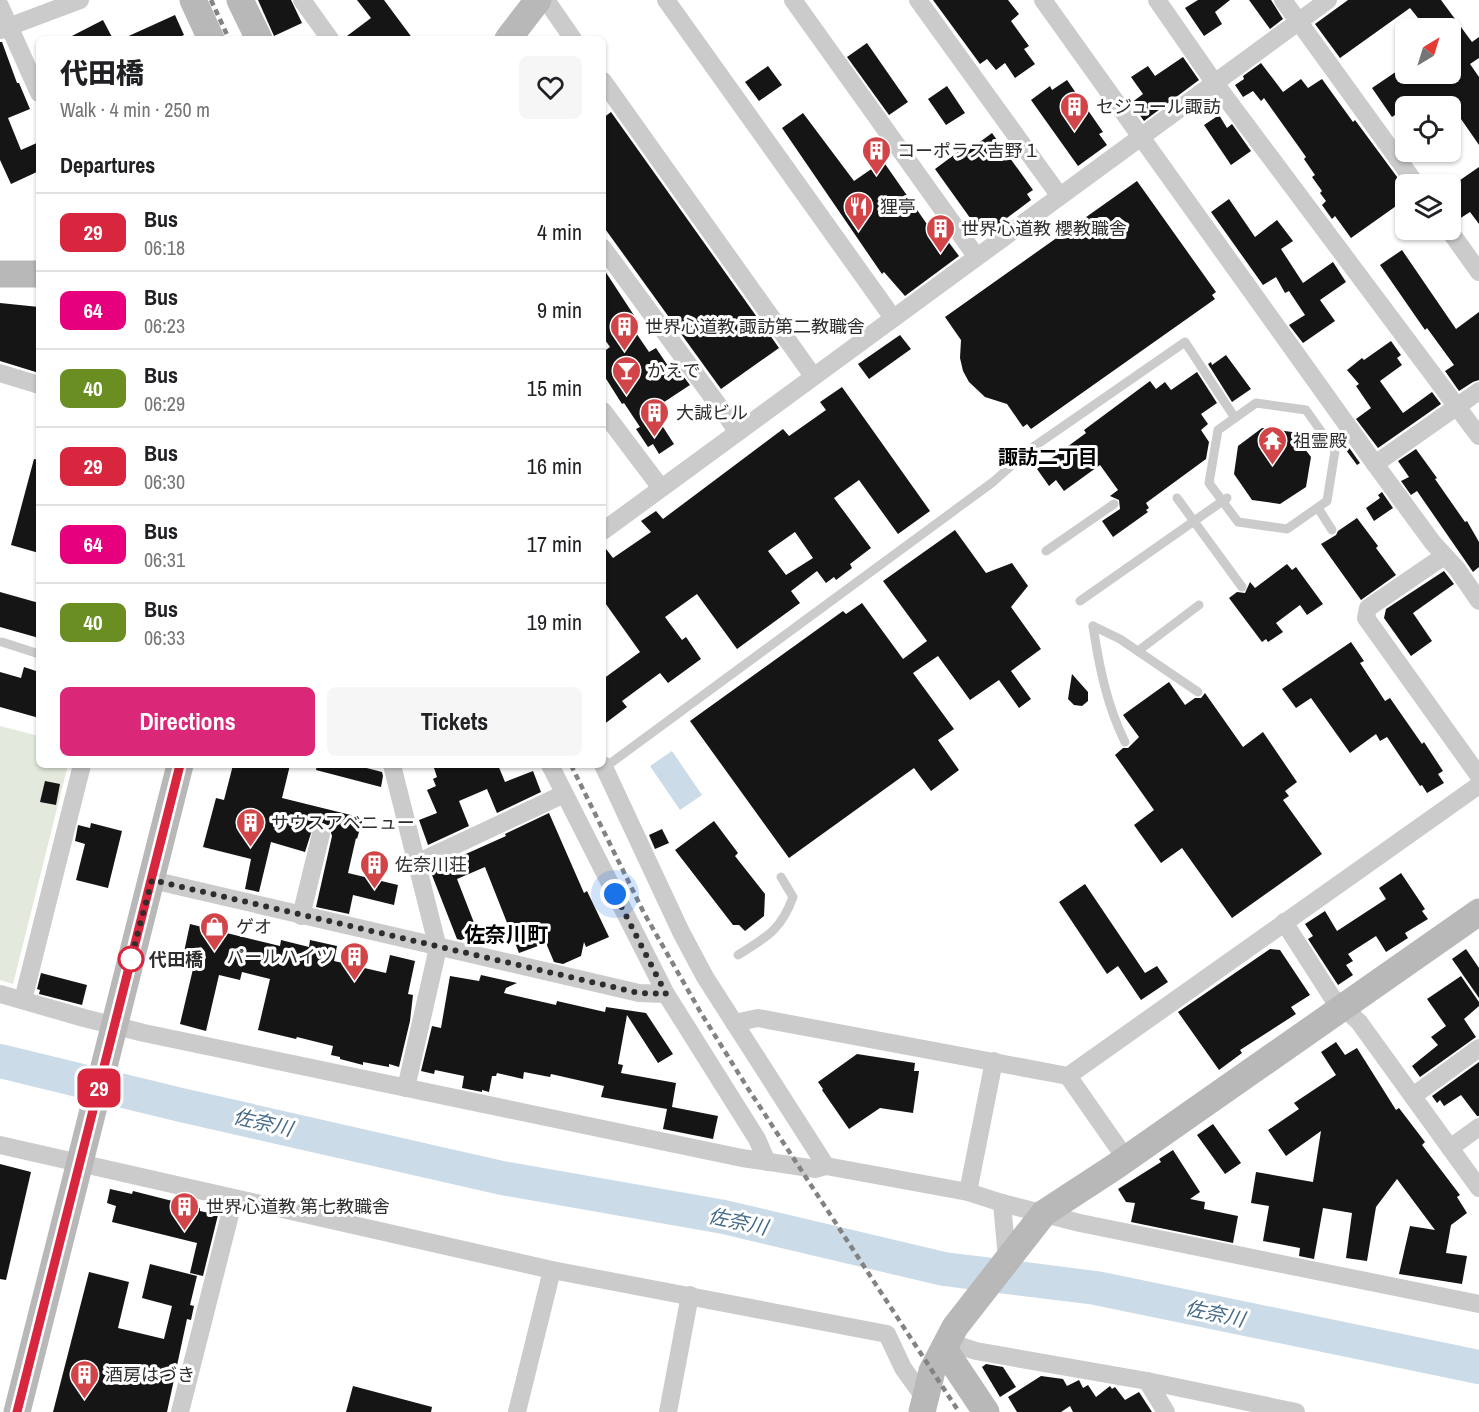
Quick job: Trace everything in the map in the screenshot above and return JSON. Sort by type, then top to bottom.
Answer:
[{"type":"street","points":[[4,28],[80,0]]},
{"type":"street","points":[[193,0],[210,36]]},
{"type":"street","points":[[240,0],[258,36]]},
{"type":"street","points":[[302,0],[328,36]]},
{"type":"street","points":[[510,36],[538,0]]},
{"type":"street","points":[[546,0],[571,36]]},
{"type":"street","points":[[666,0],[893,318]]},
{"type":"street","points":[[793,0],[976,256]]},
{"type":"street","points":[[918,0],[1059,195]]},
{"type":"street","points":[[1043,0],[1375,464],[1444,556],[1457,569],[1479,601]]},
{"type":"street","points":[[1157,0],[1214,82],[1479,436]]},
{"type":"street","points":[[1283,0],[1409,174]]},
{"type":"street","points":[[606,529],[1328,0]]},
{"type":"street","points":[[0,6],[4,28],[36,87]]},
{"type":"street","points":[[606,85],[813,376]]},
{"type":"street","points":[[1456,240],[1479,272]]},
{"type":"street","points":[[606,252],[738,432]]},
{"type":"street","points":[[0,274],[36,274]]},
{"type":"street","points":[[0,373],[36,384]]},
{"type":"street","points":[[1375,464],[1479,391]]},
{"type":"street","points":[[606,415],[661,489]]},
{"type":"street","points":[[1444,556],[1368,608],[1366,618],[1479,776]]},
{"type":"street","points":[[23,1000],[81,768]]},
{"type":"street","points":[[17,1412],[179,768]]},
{"type":"street","points":[[393,768],[438,948],[406,1088]]},
{"type":"street","points":[[551,768],[666,994],[756,1139],[767,1162]]},
{"type":"street","points":[[604,768],[681,932],[734,1023],[826,1166]]},
{"type":"street","points":[[1068,1076],[1479,785]]},
{"type":"street","points":[[417,863],[564,794]]},
{"type":"street","points":[[301,916],[321,834]]},
{"type":"street","points":[[152,880],[639,993],[666,994]]},
{"type":"street","points":[[927,1408],[932,1371],[951,1337],[1006,1259],[1044,1213],[1479,912]]},
{"type":"street","points":[[1284,922],[1332,997],[1359,1022],[1479,1188]]},
{"type":"street","points":[[0,994],[23,1000],[112,1036],[406,1088],[767,1162],[816,1169],[826,1166],[968,1192],[1080,1223],[1479,1304]]},
{"type":"street","points":[[734,1023],[758,1018],[1068,1076],[1075,1083],[1125,1159]]},
{"type":"street","points":[[1413,1096],[1479,1048]]},
{"type":"street","points":[[968,1192],[994,1061]]},
{"type":"street","points":[[1450,1148],[1479,1127]]},
{"type":"street","points":[[0,1145],[83,1150],[234,1199],[552,1270],[887,1334],[903,1368],[927,1408]]},
{"type":"street","points":[[180,1412],[234,1199]]},
{"type":"street","points":[[1002,1203],[1006,1259]]},
{"type":"street","points":[[517,1412],[552,1270]]},
{"type":"street","points":[[668,1412],[690,1295]]},
{"type":"street","points":[[951,1337],[976,1351],[1147,1381],[1296,1412]]},
{"type":"street","points":[[951,1337],[986,1412]]},
{"type":"street","points":[[1147,1381],[1167,1412]]},
{"type":"lane","points":[[606,766],[993,482],[1029,450],[1185,342],[1235,418]]},
{"type":"lane","points":[[1256,403],[1306,410],[1319,433],[1335,451],[1327,501],[1304,514],[1287,529],[1238,522],[1225,500],[1209,483],[1218,430],[1235,418],[1256,403]]},
{"type":"lane","points":[[1178,498],[1242,587]]},
{"type":"lane","points":[[1080,601],[1225,500]]},
{"type":"lane","points":[[1046,551],[1114,504]]},
{"type":"lane","points":[[1318,508],[1332,530]]},
{"type":"lane","points":[[1138,651],[1199,605]]},
{"type":"lane","points":[[1125,742],[1114,719],[1098,656],[1094,626],[1120,639],[1198,692]]},
{"type":"lane","points":[[2,642],[36,653]]},
{"type":"lane","points":[[738,955],[766,938],[786,916],[793,897],[781,877]]},
{"type":"shaded area","points":[[0,726],[36,735],[36,768],[67,768],[13,984],[0,980]]},
{"type":"water","points":[[672,751],[702,795],[680,810],[650,766]]},
{"type":"building","points":[[258,0],[291,0],[302,23],[274,36]]},
{"type":"building","points":[[357,0],[384,0],[411,36],[347,36],[371,18]]},
{"type":"building","points":[[933,0],[1008,0],[1019,14],[1011,21],[1029,46],[1024,49],[1035,64],[1015,78],[1005,63],[996,70],[987,59],[980,64]]},
{"type":"building","points":[[1198,0],[1230,0],[1215,12],[1222,24],[1204,36],[1185,8]]},
{"type":"building","points":[[1249,0],[1271,0],[1283,19],[1270,29]]},
{"type":"building","points":[[1348,0],[1441,0],[1454,18],[1418,18],[1410,8],[1340,58],[1315,24]]},
{"type":"building","points":[[175,15],[184,35],[182,36],[129,36]]},
{"type":"building","points":[[103,20],[111,36],[72,36]]},
{"type":"building","points":[[1461,27],[1472,42],[1479,37],[1479,58],[1470,64],[1479,77],[1479,145],[1461,119],[1461,96],[1395,96],[1395,115],[1392,117],[1372,88],[1395,72],[1395,84],[1461,84]]},
{"type":"building","points":[[0,42],[2,42],[17,83],[30,109],[8,118],[21,150],[36,143],[36,172],[11,184],[0,160]]},
{"type":"building","points":[[867,43],[908,102],[889,115],[847,57]]},
{"type":"building","points":[[1183,57],[1199,80],[1144,121],[1131,103],[1143,94],[1131,77],[1148,66],[1155,76]]},
{"type":"building","points":[[1261,63],[1283,92],[1301,79],[1308,88],[1322,79],[1395,174],[1395,207],[1351,238],[1335,216],[1332,219],[1322,205],[1326,201],[1312,177],[1315,175],[1304,159],[1306,157],[1264,98],[1261,101],[1253,91],[1243,97],[1235,85],[1244,79],[1243,76]]},
{"type":"building","points":[[768,66],[782,85],[759,101],[745,82]]},
{"type":"building","name":"セジュール諏訪","points":[[1067,80],[1103,132],[1099,134],[1107,145],[1078,166],[1031,100],[1050,86],[1052,90]]},
{"type":"building","points":[[947,86],[965,113],[946,125],[928,99]]},
{"type":"building","points":[[611,112],[779,348],[721,389],[606,230],[606,116]]},
{"type":"building","points":[[803,113],[854,181],[883,161],[938,240],[944,236],[959,256],[905,296],[884,272],[882,274],[782,128]]},
{"type":"building","points":[[1219,115],[1227,128],[1232,124],[1251,151],[1231,165],[1204,125]]},
{"type":"building","points":[[992,133],[1033,190],[1027,194],[1031,200],[988,232],[983,225],[978,229],[935,169],[966,146],[969,150]]},
{"type":"building","points":[[1479,167],[1479,224],[1470,212],[1461,218],[1461,179]]},
{"type":"building","points":[[1137,181],[1216,292],[1212,295],[1215,299],[1031,429],[1027,424],[1023,427],[1007,404],[985,397],[969,382],[960,358],[961,340],[945,317]]},
{"type":"building","points":[[1229,199],[1255,237],[1277,220],[1293,241],[1281,249],[1303,283],[1333,262],[1346,282],[1320,300],[1335,321],[1303,343],[1289,325],[1305,315],[1289,291],[1285,293],[1276,277],[1263,285],[1211,212]]},
{"type":"building","points":[[1402,250],[1456,329],[1479,312],[1479,380],[1459,391],[1445,371],[1454,365],[1427,328],[1425,330],[1380,265]]},
{"type":"building","points":[[606,273],[639,323],[632,327],[649,352],[656,348],[672,372],[677,368],[690,385],[652,410],[674,444],[659,454],[653,444],[648,447],[636,429],[640,427],[606,379],[606,350],[610,347],[606,341]]},
{"type":"building","points":[[0,303],[36,307],[36,372],[0,361]]},
{"type":"building","points":[[900,335],[911,349],[869,379],[858,364]]},
{"type":"building","points":[[1391,341],[1401,355],[1397,358],[1402,365],[1380,381],[1403,413],[1432,392],[1441,404],[1378,448],[1356,419],[1371,408],[1356,386],[1359,384],[1347,370]]},
{"type":"building","points":[[1226,355],[1251,389],[1232,402],[1208,364],[1211,362],[1212,365]]},
{"type":"building","points":[[1197,372],[1217,403],[1201,414],[1208,424],[1201,430],[1209,442],[1206,459],[1146,503],[1149,508],[1146,510],[1148,512],[1113,537],[1102,521],[1120,509],[1119,500],[1110,496],[1118,490],[1100,465],[1064,491],[1056,480],[1049,486],[1037,469],[1086,433],[1084,430],[1150,381],[1156,389],[1165,382],[1171,390]]},
{"type":"building","points":[[842,387],[930,511],[898,534],[859,480],[834,498],[871,548],[850,564],[852,568],[836,580],[834,577],[826,583],[817,571],[791,591],[800,603],[737,649],[697,594],[665,617],[682,640],[686,637],[701,659],[668,683],[660,673],[622,701],[627,707],[606,723],[606,677],[640,652],[606,604],[606,549],[613,558],[651,532],[641,521],[656,511],[663,519],[783,429],[789,436],[826,410],[820,402]],"holes":[[[795,532],[813,558],[786,575],[768,551]]]},
{"type":"building","name":"祖霊殿","points":[[1262,428],[1292,432],[1311,457],[1306,487],[1280,504],[1252,500],[1234,474],[1238,446]]},
{"type":"building","points":[[1338,432],[1360,463],[1357,465],[1334,434]]},
{"type":"building","points":[[1416,449],[1465,522],[1467,521],[1479,542],[1479,567],[1473,572],[1417,491],[1411,495],[1401,481],[1409,477],[1398,461]]},
{"type":"building","points":[[34,459],[36,459],[36,552],[11,545]]},
{"type":"building","points":[[1382,492],[1393,508],[1374,521],[1366,508],[1380,498],[1378,495]]},
{"type":"building","points":[[1357,518],[1396,575],[1361,600],[1321,544]]},
{"type":"building","points":[[955,530],[986,573],[1012,563],[1028,586],[1011,607],[1041,649],[1011,671],[1031,699],[1019,708],[999,680],[970,700],[938,656],[913,673],[954,729],[938,740],[959,770],[931,791],[914,768],[789,858],[690,721],[843,611],[846,614],[862,603],[903,659],[927,641],[883,581]]},
{"type":"building","points":[[1287,564],[1292,570],[1296,567],[1323,604],[1307,615],[1300,605],[1276,623],[1283,632],[1268,642],[1266,639],[1262,642],[1229,598],[1237,592],[1245,593],[1250,582],[1255,588]]},
{"type":"building","points":[[1444,571],[1454,584],[1413,613],[1432,641],[1411,656],[1384,618],[1386,609]]},
{"type":"building","points":[[0,592],[36,602],[36,637],[0,627]]},
{"type":"building","points":[[1351,642],[1364,661],[1360,663],[1385,701],[1390,698],[1443,771],[1438,774],[1444,783],[1427,793],[1387,737],[1380,741],[1376,734],[1350,753],[1311,698],[1296,708],[1282,689]]},
{"type":"building","points":[[24,667],[36,671],[36,717],[0,707],[0,672],[21,678]]},
{"type":"building","points":[[1072,674],[1088,692],[1088,701],[1082,706],[1074,705],[1068,699]]},
{"type":"building","points":[[1169,682],[1185,705],[1195,698],[1201,698],[1205,693],[1243,747],[1263,732],[1297,782],[1285,791],[1289,796],[1283,800],[1322,854],[1232,918],[1182,848],[1161,863],[1134,825],[1154,810],[1115,755],[1123,748],[1128,748],[1139,737],[1123,715]]},
{"type":"building","points":[[232,768],[289,768],[282,798],[363,818],[348,873],[398,885],[394,905],[353,895],[349,914],[316,907],[332,836],[329,826],[323,823],[313,827],[305,852],[271,842],[259,892],[245,889],[251,859],[203,847],[216,798],[224,800]]},
{"type":"building","points":[[316,768],[367,768],[382,772],[383,776],[381,787],[316,770]]},
{"type":"building","points":[[434,768],[499,768],[505,782],[533,771],[541,792],[497,813],[487,789],[459,801],[469,826],[428,845],[419,820],[437,813],[427,790],[436,786],[433,779],[437,777]]},
{"type":"building","points":[[45,781],[60,784],[56,805],[40,802]]},
{"type":"building","points":[[549,813],[584,893],[587,891],[609,937],[586,947],[584,942],[581,956],[563,964],[554,962],[546,943],[519,953],[485,867],[457,879],[478,933],[461,940],[457,939],[430,870],[506,836],[505,834]]},
{"type":"building","points":[[714,821],[738,853],[735,856],[765,894],[764,916],[745,931],[739,925],[733,925],[675,850]]},
{"type":"building","points":[[91,823],[122,831],[108,888],[76,880],[85,844],[75,841],[78,825],[90,828]]},
{"type":"building","points":[[662,829],[669,843],[655,849],[649,835]]},
{"type":"building","points":[[1401,873],[1425,909],[1422,911],[1428,919],[1405,933],[1408,938],[1386,952],[1376,936],[1348,954],[1353,961],[1346,965],[1353,975],[1338,985],[1308,939],[1313,936],[1305,924],[1325,911],[1337,931],[1386,899],[1379,888]]},
{"type":"building","points":[[1085,884],[1145,973],[1157,966],[1168,982],[1141,1000],[1118,966],[1107,974],[1059,902]]},
{"type":"building","points":[[190,924],[280,946],[281,940],[309,947],[310,940],[337,946],[334,961],[386,973],[390,955],[415,961],[408,994],[413,995],[410,1021],[399,1067],[363,1062],[363,1065],[340,1059],[340,1057],[331,1055],[333,1046],[258,1030],[270,979],[242,972],[240,980],[219,975],[206,1031],[180,1024],[193,969],[181,966]]},
{"type":"building","points":[[1270,949],[1280,950],[1310,995],[1291,1007],[1296,1014],[1240,1050],[1242,1053],[1219,1070],[1178,1012]]},
{"type":"building","points":[[1466,949],[1479,968],[1479,998],[1452,959]]},
{"type":"building","points":[[41,973],[87,985],[82,1005],[39,994],[40,990],[37,989]]},
{"type":"building","points":[[481,975],[517,983],[506,988],[504,993],[556,1005],[557,1001],[605,1012],[606,1007],[646,1013],[673,1054],[658,1063],[627,1015],[618,1064],[623,1065],[621,1073],[676,1083],[672,1107],[718,1116],[713,1139],[663,1129],[667,1109],[601,1097],[604,1086],[551,1074],[550,1077],[524,1072],[523,1079],[497,1073],[496,1076],[492,1076],[489,1092],[482,1090],[482,1092],[462,1088],[464,1076],[435,1070],[434,1074],[421,1071],[432,1026],[441,1028],[450,976],[479,981]]},
{"type":"building","points":[[1461,976],[1479,1002],[1479,1006],[1464,1019],[1476,1037],[1420,1077],[1412,1066],[1438,1045],[1431,1037],[1446,1026],[1427,999]]},
{"type":"building","points":[[1336,1042],[1345,1055],[1357,1048],[1396,1110],[1399,1108],[1425,1142],[1422,1145],[1460,1195],[1457,1197],[1467,1213],[1451,1225],[1446,1253],[1467,1256],[1462,1284],[1399,1274],[1410,1226],[1435,1230],[1397,1179],[1376,1207],[1367,1261],[1346,1258],[1352,1213],[1323,1208],[1314,1259],[1299,1256],[1300,1248],[1263,1241],[1269,1206],[1251,1203],[1256,1172],[1313,1182],[1321,1131],[1286,1156],[1268,1130],[1299,1109],[1294,1103],[1336,1075],[1321,1052]]},
{"type":"building","points":[[857,1054],[915,1063],[914,1071],[919,1071],[913,1113],[880,1108],[849,1129],[818,1082]]},
{"type":"building","points":[[1479,1062],[1479,1116],[1461,1095],[1444,1106],[1440,1100],[1437,1103],[1432,1096]]},
{"type":"building","points":[[1213,1124],[1241,1163],[1225,1174],[1197,1135]]},
{"type":"building","points":[[1173,1150],[1200,1192],[1190,1199],[1205,1202],[1204,1209],[1238,1216],[1233,1243],[1131,1222],[1135,1203],[1126,1202],[1118,1189],[1161,1162],[1159,1159]]},
{"type":"building","points":[[0,1164],[31,1172],[6,1280],[0,1279]]},
{"type":"building","name":"世界心道教 第七教職舎","points":[[110,1189],[132,1194],[133,1191],[200,1208],[200,1211],[218,1215],[203,1276],[190,1273],[197,1243],[112,1222],[116,1206],[107,1203]]},
{"type":"building","points":[[150,1264],[197,1276],[190,1305],[194,1306],[191,1320],[187,1319],[167,1412],[53,1412],[89,1272],[129,1282],[118,1328],[164,1339],[172,1306],[142,1298]]},
{"type":"building","points":[[986,1364],[1003,1367],[1016,1387],[1000,1397],[982,1367]]},
{"type":"building","points":[[1041,1376],[1063,1379],[1067,1386],[1079,1380],[1083,1388],[1088,1385],[1096,1397],[1110,1386],[1112,1389],[1115,1387],[1125,1400],[1139,1392],[1152,1412],[1073,1412],[1070,1406],[1061,1412],[1017,1412],[1008,1397]]},
{"type":"building","points":[[353,1386],[432,1407],[431,1412],[346,1412]]},
{"type":"waterway","name":"佐奈川","points":[[0,1061],[502,1178],[724,1217],[944,1269],[1096,1288],[1479,1367]]},
{"type":"railway","points":[[211,0],[228,36]]},
{"type":"railway","points":[[572,768],[644,913],[701,1013],[959,1412]]},
{"type":"bus line","name":"29","points":[[17,1412],[179,768]]},
{"type":"place","name":"セジュール諏訪","points":[[1075,132]]},
{"type":"place","name":"コーポラス吉野１","points":[[876,176]]},
{"type":"place","name":"狸亭","points":[[859,232]]},
{"type":"place","name":"世界心道教 櫻教職舎","points":[[940,254]]},
{"type":"place","name":"世界心道教 諏訪第二教職舎","points":[[624,352]]},
{"type":"place","name":"かえで","points":[[626,396]]},
{"type":"place","name":"大誠ビル","points":[[655,438]]},
{"type":"place","name":"祖霊殿","points":[[1272,466]]},
{"type":"place","name":"サウスアベニュー","points":[[250,848]]},
{"type":"place","name":"佐奈川荘","points":[[374,890]]},
{"type":"place","name":"ゲオ","points":[[215,952]]},
{"type":"place","name":"代田橋","points":[[131,959]]},
{"type":"place","name":"パールハイツ","points":[[355,982]]},
{"type":"place","name":"世界心道教 第七教職舎","points":[[185,1232]]},
{"type":"place","name":"酒房はづき","points":[[84,1400]]},
{"type":"district","name":"諏訪二丁目","points":[[1048,456]]},
{"type":"district","name":"佐奈川町","points":[[506,934]]},
{"type":"route","points":[[131,959],[130,962],[152,880],[639,993],[666,994],[615,894]]}]
